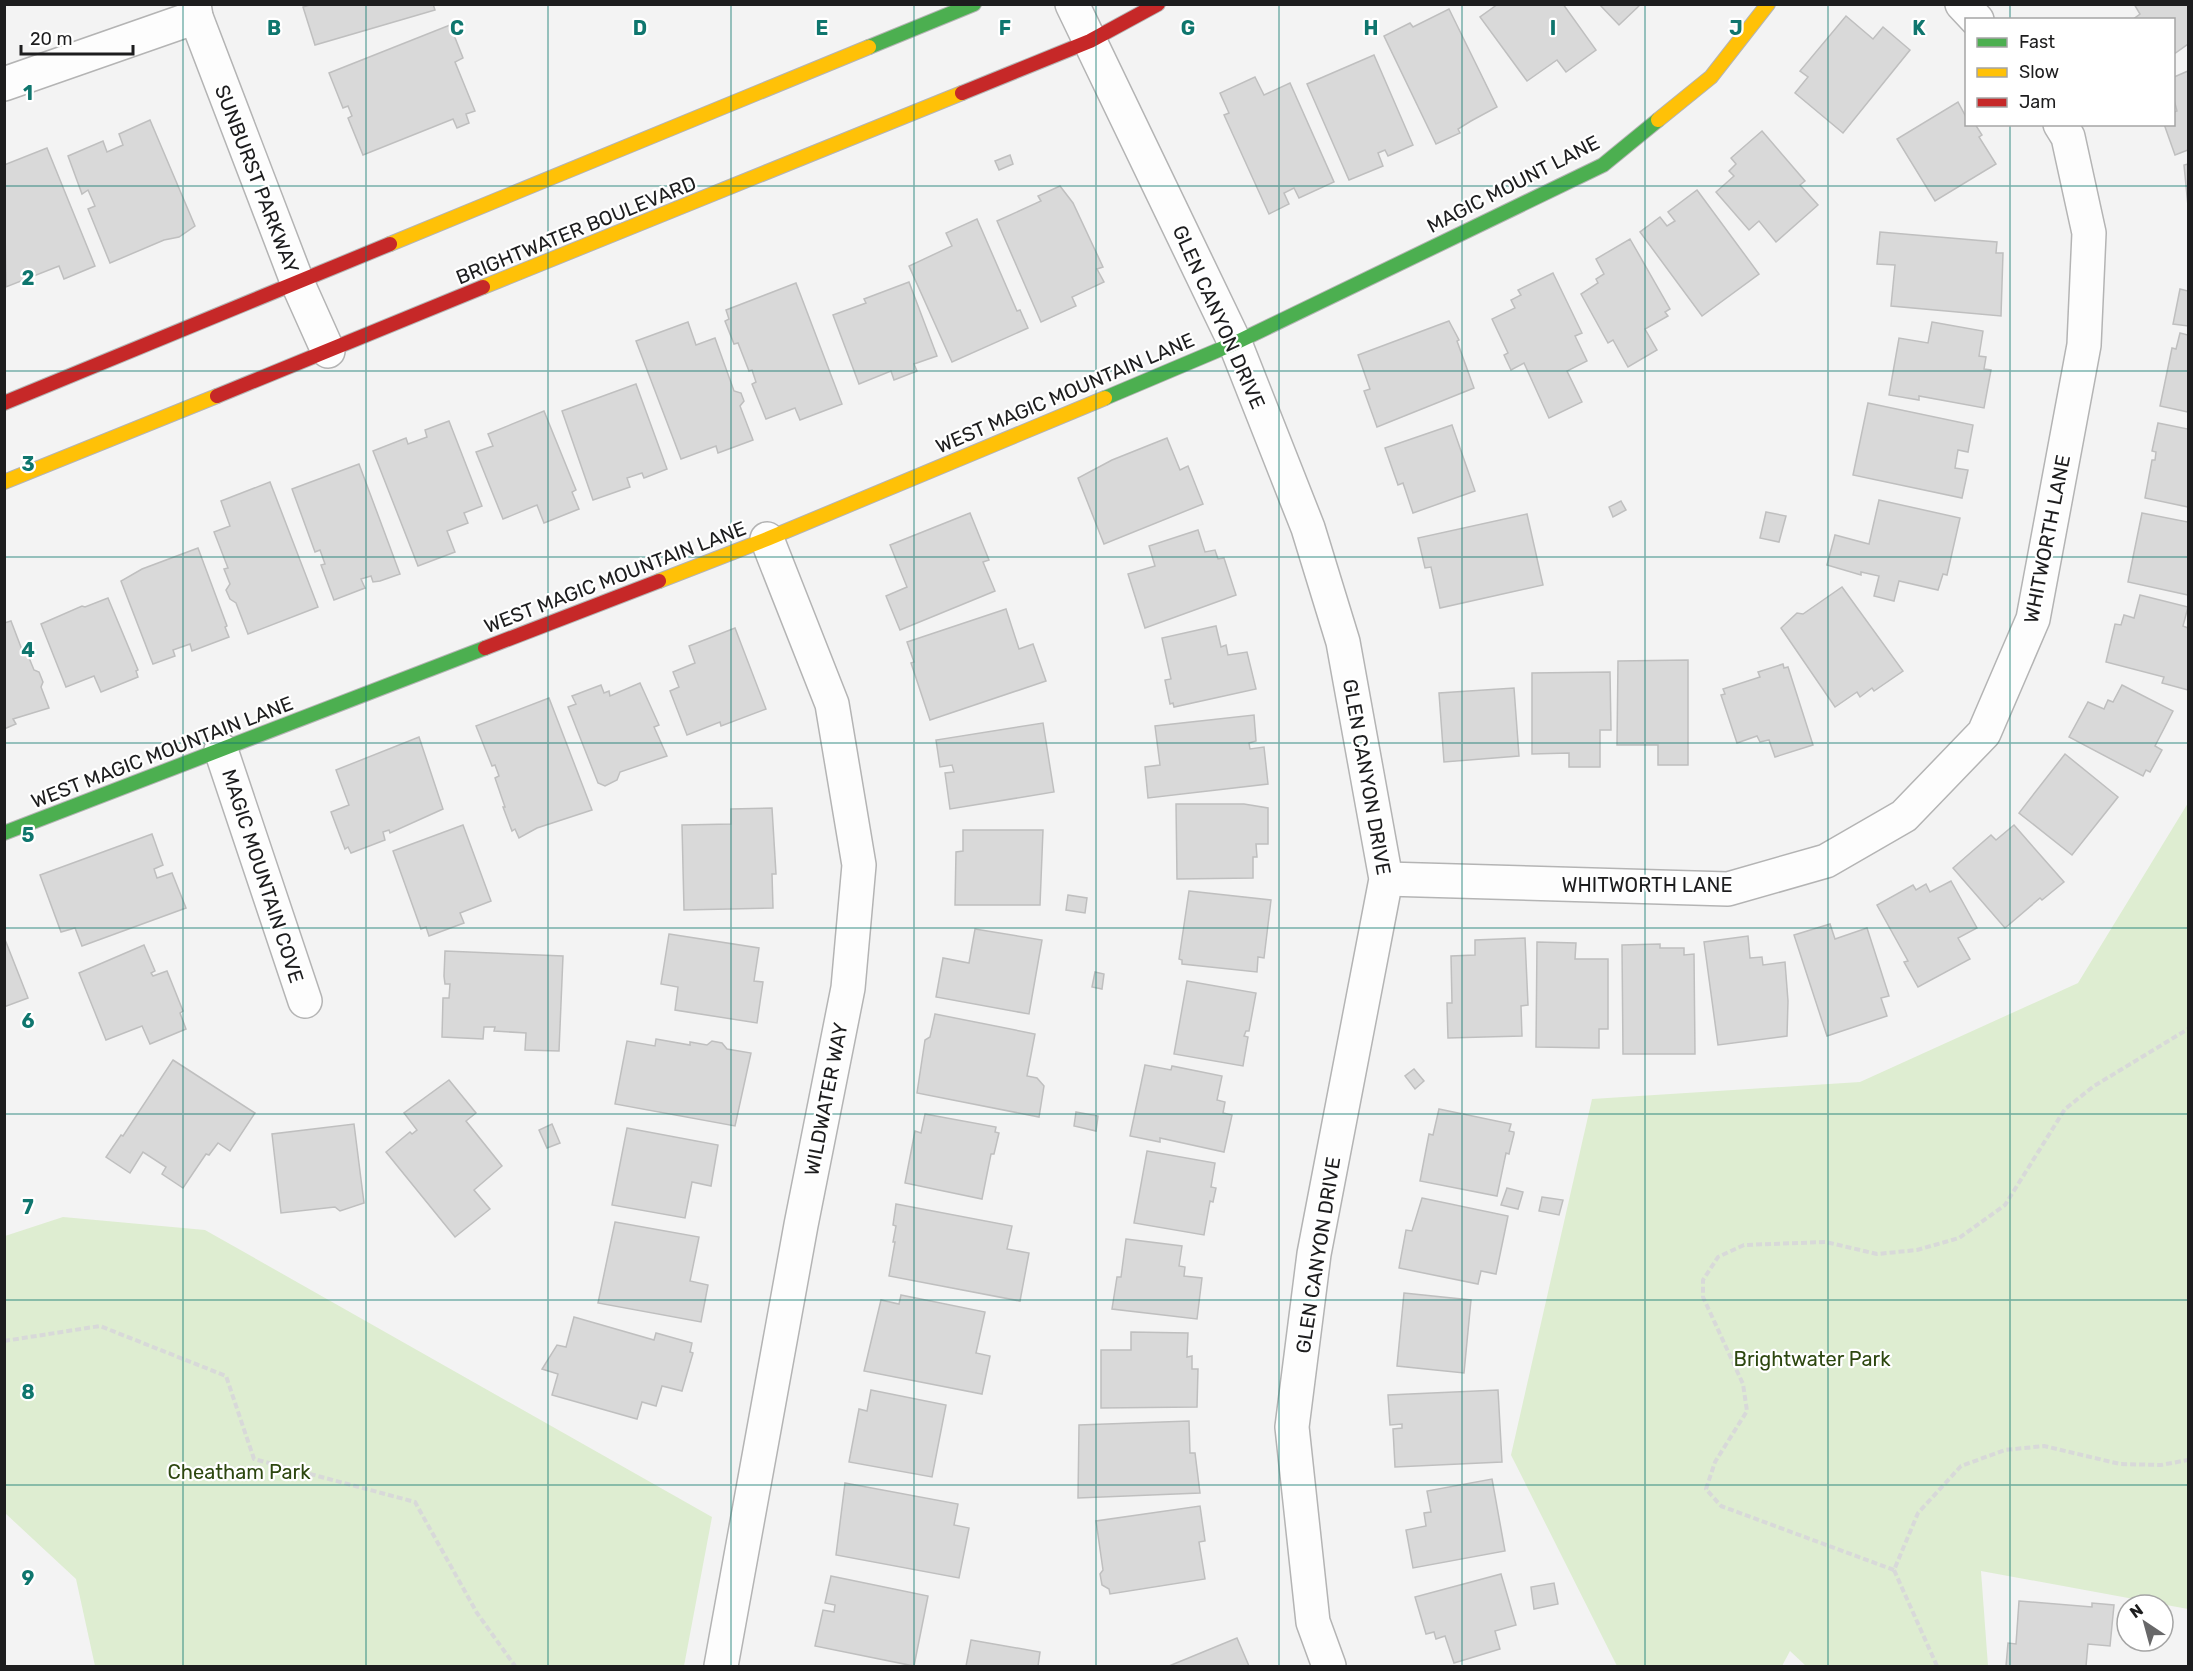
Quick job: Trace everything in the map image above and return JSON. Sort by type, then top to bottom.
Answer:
[{"type":"street","points":[[4,403],[974,4]]},
{"type":"street","name":"GLEN CANYON DRIVE","points":[[1072,4],[1235,343],[1308,528],[1343,642],[1386,879],[1314,1254],[1292,1427],[1313,1622],[1329,1666]]},
{"type":"street","name":"BRIGHTWATER BOULEVARD","points":[[4,482],[1090,41],[1158,4]]},
{"type":"street","name":"MAGIC MOUNT LANE","points":[[1235,343],[1603,165],[1711,77],[1768,4]]},
{"type":"street","points":[[1962,4],[1975,18]]},
{"type":"street","points":[[4,84],[195,11]]},
{"type":"street","name":"SUNBURST PARKWAY","points":[[195,11],[297,284],[328,351]]},
{"type":"street","name":"WHITWORTH LANE","points":[[1386,879],[1728,889],[1826,861],[1904,816],[1984,733],[2033,619],[2084,345],[2089,233],[2068,137],[2061,126]]},
{"type":"street","name":"WEST MAGIC MOUNTAIN LANE","points":[[4,833],[767,539],[1235,343]]},
{"type":"street","name":"WILDWATER WAY","points":[[722,1666],[801,1225],[848,987],[858,864],[832,704],[767,539]]},
{"type":"street","name":"MAGIC MOUNTAIN COVE","points":[[221,750],[305,1001]]},
{"type":"path","points":[[1937,1666],[1894,1570],[1721,1506],[1706,1489],[1715,1462],[1747,1411],[1743,1384],[1703,1297],[1703,1280],[1718,1257],[1744,1245],[1826,1242],[1877,1254],[1917,1250],[1959,1238],[2005,1204],[2065,1109],[2094,1086],[2188,1029]]},
{"type":"path","points":[[4,1341],[100,1326],[226,1376],[255,1459],[415,1502],[477,1613],[515,1666]]},
{"type":"path","points":[[1894,1570],[1918,1513],[1961,1466],[2005,1450],[2044,1446],[2120,1464],[2161,1465],[2188,1460]]},
{"type":"green space","name":"Brightwater Park","points":[[2188,803],[2188,1609],[2175,1607],[2175,1593],[2115,1593],[2115,1596],[1981,1571],[1988,1666],[1806,1666],[1790,1651],[1782,1666],[1617,1666],[1511,1455],[1592,1099],[1860,1082],[2078,983]]},
{"type":"green space","name":"Cheatham Park","points":[[63,1217],[205,1230],[712,1517],[684,1666],[95,1666],[76,1579],[5,1513],[5,1236]]},
{"type":"building","points":[[313,4],[433,4],[435,10],[315,45],[303,7]]},
{"type":"building","points":[[1498,4],[1563,4],[1596,50],[1566,72],[1557,60],[1527,81],[1480,17]]},
{"type":"building","points":[[1599,4],[1641,4],[1619,25]]},
{"type":"building","points":[[2134,4],[2188,4],[2188,44],[2175,53],[2175,18],[2135,18],[2140,14]]},
{"type":"building","points":[[1449,9],[1497,107],[1458,129],[1460,133],[1436,144],[1384,36],[1410,23],[1413,27]]},
{"type":"building","points":[[1846,16],[1873,39],[1883,27],[1910,50],[1843,133],[1795,93],[1808,77],[1800,71]]},
{"type":"building","points":[[450,25],[463,58],[455,62],[475,111],[466,114],[469,123],[457,128],[453,119],[363,155],[348,118],[352,116],[348,106],[343,108],[329,73]]},
{"type":"building","points":[[1374,55],[1413,145],[1388,156],[1385,150],[1378,153],[1383,166],[1349,180],[1307,84]]},
{"type":"building","points":[[2188,71],[2188,150],[2175,155],[2165,126],[2175,126],[2175,112],[2177,111],[2175,77]]},
{"type":"building","points":[[1255,77],[1264,95],[1290,83],[1334,182],[1299,198],[1294,188],[1284,193],[1289,204],[1269,214],[1224,115],[1229,113],[1220,93]]},
{"type":"building","points":[[1958,102],[1965,115],[1965,126],[1976,126],[1982,135],[1979,137],[1996,164],[1935,201],[1897,139]]},
{"type":"building","points":[[150,120],[195,226],[179,237],[164,240],[110,263],[88,209],[95,206],[88,190],[82,194],[68,156],[103,141],[107,152],[123,145],[119,134]]},
{"type":"building","points":[[1762,131],[1805,181],[1800,185],[1818,205],[1776,242],[1759,221],[1749,230],[1716,192],[1734,176],[1729,171],[1736,164],[1731,158]]},
{"type":"building","points":[[47,148],[95,266],[64,279],[59,266],[6,287],[4,165]]},
{"type":"building","points":[[1010,155],[1013,164],[999,170],[995,161]]},
{"type":"building","points":[[2188,164],[2188,206],[2184,165]]},
{"type":"building","points":[[1060,186],[1073,203],[1103,267],[1097,269],[1104,282],[1072,297],[1076,306],[1041,322],[997,221],[1041,201],[1038,196]]},
{"type":"building","points":[[1697,190],[1759,274],[1702,316],[1640,232],[1660,217],[1667,226],[1675,221],[1668,212]]},
{"type":"building","points":[[977,219],[1017,311],[1020,310],[1028,328],[952,362],[909,266],[952,246],[946,233]]},
{"type":"building","points":[[1880,232],[1997,242],[1996,253],[2003,253],[2001,316],[1891,306],[1895,265],[1877,264]]},
{"type":"building","points":[[1630,239],[1670,309],[1665,312],[1668,316],[1645,329],[1657,350],[1628,367],[1613,340],[1608,343],[1581,294],[1598,283],[1596,279],[1604,274],[1596,259]]},
{"type":"building","points":[[1553,273],[1582,333],[1575,336],[1587,361],[1567,371],[1582,402],[1549,418],[1524,363],[1511,370],[1504,355],[1508,353],[1492,319],[1515,308],[1511,300],[1521,295],[1518,290]]},
{"type":"building","points":[[909,282],[937,356],[914,364],[917,371],[894,380],[891,371],[859,384],[833,315],[866,303],[864,299]]},
{"type":"building","points":[[796,283],[842,404],[800,420],[795,408],[766,419],[752,384],[756,382],[752,370],[749,371],[738,343],[734,344],[725,321],[729,319],[726,310]]},
{"type":"building","points":[[2180,289],[2188,291],[2188,326],[2173,324]]},
{"type":"building","points":[[1449,321],[1459,340],[1457,341],[1474,388],[1377,427],[1364,391],[1370,389],[1358,355]]},
{"type":"building","points":[[688,322],[696,345],[715,338],[734,391],[741,393],[744,401],[740,406],[753,440],[718,453],[716,446],[681,459],[636,341]]},
{"type":"building","points":[[1932,322],[1983,331],[1979,356],[1986,357],[1984,369],[1991,370],[1984,408],[1919,396],[1919,400],[1889,395],[1899,338],[1928,343]]},
{"type":"building","points":[[2180,333],[2188,335],[2188,412],[2160,406],[2172,348],[2176,349]]},
{"type":"building","points":[[636,384],[667,469],[644,478],[642,473],[627,478],[630,487],[593,500],[562,411]]},
{"type":"building","points":[[1868,403],[1973,425],[1968,452],[1958,450],[1955,468],[1968,470],[1962,498],[1853,475]]},
{"type":"building","points":[[544,411],[576,490],[572,492],[579,509],[544,523],[537,505],[503,519],[476,452],[493,446],[488,434]]},
{"type":"building","points":[[449,421],[482,506],[464,513],[468,523],[447,531],[455,552],[418,566],[373,451],[406,438],[408,444],[427,437],[425,430]]},
{"type":"building","points":[[2158,423],[2188,429],[2188,507],[2145,498],[2152,460],[2155,460],[2156,452],[2152,451]]},
{"type":"building","points":[[1452,425],[1475,491],[1413,513],[1403,483],[1398,485],[1385,448]]},
{"type":"building","points":[[1167,438],[1180,470],[1188,466],[1203,504],[1104,544],[1078,478],[1112,460]]},
{"type":"building","points":[[359,464],[400,574],[373,582],[371,576],[361,579],[365,588],[334,600],[321,565],[325,564],[320,550],[315,552],[292,489]]},
{"type":"building","points":[[270,482],[318,607],[248,634],[236,603],[230,599],[226,590],[230,584],[224,569],[228,568],[214,532],[230,526],[221,501]]},
{"type":"building","points":[[1879,500],[1960,518],[1947,575],[1943,574],[1938,590],[1899,581],[1894,601],[1874,596],[1879,576],[1861,572],[1861,575],[1827,565],[1835,535],[1869,544]]},
{"type":"building","points":[[1621,501],[1626,510],[1613,517],[1609,507]]},
{"type":"building","points":[[1766,512],[1786,516],[1779,542],[1760,538]]},
{"type":"building","points":[[970,513],[989,560],[983,562],[995,591],[900,630],[886,596],[907,587],[890,545]]},
{"type":"building","points":[[2142,513],[2188,522],[2188,595],[2128,582]]},
{"type":"building","points":[[1527,514],[1543,585],[1440,608],[1431,567],[1425,568],[1418,538]]},
{"type":"building","points":[[1198,530],[1205,552],[1215,550],[1218,559],[1224,558],[1236,595],[1145,628],[1128,574],[1155,566],[1149,546]]},
{"type":"building","points":[[198,548],[229,637],[192,651],[190,644],[173,650],[175,656],[153,664],[121,581],[142,569]]},
{"type":"building","points":[[1842,587],[1903,671],[1874,691],[1872,688],[1860,697],[1857,692],[1835,707],[1781,628],[1797,613],[1803,614]]},
{"type":"building","points":[[2140,595],[2188,607],[2183,626],[2188,628],[2188,690],[2162,683],[2164,677],[2106,662],[2115,624],[2121,625],[2124,615],[2134,618]]},
{"type":"building","points":[[108,598],[138,670],[136,671],[138,677],[101,692],[94,676],[66,687],[41,624],[82,606],[85,607]]},
{"type":"building","points":[[1006,609],[1019,649],[1033,644],[1046,681],[930,720],[911,663],[914,662],[907,642]]},
{"type":"building","points":[[11,621],[24,655],[27,653],[34,670],[39,672],[43,682],[41,687],[49,708],[13,719],[16,724],[4,729],[4,623]]},
{"type":"building","points":[[1216,626],[1221,647],[1226,645],[1228,655],[1247,652],[1256,689],[1174,707],[1173,703],[1170,704],[1165,680],[1171,679],[1162,638]]},
{"type":"building","points":[[735,628],[766,709],[721,726],[720,722],[687,735],[670,691],[679,687],[673,672],[695,663],[689,646]]},
{"type":"building","points":[[1688,660],[1688,765],[1658,765],[1658,745],[1617,745],[1618,661]]},
{"type":"building","points":[[1783,664],[1784,668],[1788,667],[1813,745],[1775,757],[1769,740],[1760,742],[1757,736],[1737,743],[1721,695],[1725,694],[1723,689],[1760,677],[1758,672]]},
{"type":"building","points":[[1610,672],[1611,730],[1600,730],[1600,767],[1569,767],[1569,753],[1532,754],[1532,673]]},
{"type":"building","points":[[640,683],[659,725],[654,727],[667,756],[620,772],[617,780],[605,786],[598,783],[568,707],[576,704],[572,696],[601,685],[604,693],[609,691],[610,696]]},
{"type":"building","points":[[2122,685],[2173,711],[2155,746],[2162,750],[2150,772],[2146,770],[2143,776],[2069,737],[2088,702],[2104,709],[2108,700],[2113,702]]},
{"type":"building","points":[[1514,688],[1519,756],[1444,762],[1439,693]]},
{"type":"building","points":[[549,698],[592,810],[537,828],[519,838],[515,829],[512,831],[495,778],[499,776],[495,765],[492,766],[476,726]]},
{"type":"building","points":[[1254,715],[1256,741],[1249,743],[1250,749],[1264,747],[1268,784],[1148,798],[1145,767],[1160,765],[1155,726]]},
{"type":"building","points":[[1043,723],[1054,792],[950,809],[945,773],[954,772],[952,765],[940,767],[936,740]]},
{"type":"building","points":[[419,737],[443,809],[390,833],[389,830],[383,832],[385,840],[351,853],[348,847],[345,849],[331,812],[349,805],[336,770]]},
{"type":"building","points":[[2065,754],[2118,797],[2072,855],[2019,813]]},
{"type":"building","points":[[1176,804],[1244,804],[1268,808],[1268,844],[1256,844],[1257,857],[1253,857],[1253,878],[1177,879]]},
{"type":"building","points":[[772,808],[776,874],[772,874],[773,908],[684,910],[682,825],[731,824],[731,809]]},
{"type":"building","points":[[463,825],[491,901],[460,913],[464,923],[429,936],[426,927],[421,929],[393,851]]},
{"type":"building","points":[[2014,825],[2064,882],[2042,900],[2040,898],[2005,928],[1953,868],[1991,835],[1996,840]]},
{"type":"building","points":[[963,830],[1043,830],[1040,905],[955,905],[956,852],[963,851]]},
{"type":"building","points":[[152,834],[163,865],[154,869],[157,878],[172,873],[186,908],[82,946],[75,928],[61,932],[40,875]]},
{"type":"building","points":[[1951,881],[1977,928],[1958,938],[1970,959],[1918,987],[1904,962],[1908,961],[1877,905],[1913,885],[1916,890],[1926,884],[1930,892]]},
{"type":"building","points":[[1189,891],[1271,900],[1264,958],[1258,957],[1257,972],[1182,964],[1182,960],[1179,959]]},
{"type":"building","points":[[1068,895],[1087,898],[1085,913],[1066,910]]},
{"type":"building","points":[[1830,924],[1835,939],[1867,928],[1889,996],[1881,998],[1887,1016],[1827,1036],[1794,935]]},
{"type":"building","points":[[975,929],[1042,940],[1029,1014],[936,997],[943,958],[969,963]]},
{"type":"building","points":[[669,934],[759,948],[754,981],[763,982],[757,1023],[675,1010],[678,987],[661,984]]},
{"type":"building","points":[[1748,936],[1750,958],[1762,957],[1763,965],[1785,962],[1788,1001],[1787,1036],[1718,1045],[1704,942]]},
{"type":"building","points":[[4,937],[28,998],[4,1007]]},
{"type":"building","points":[[1525,938],[1528,1005],[1521,1006],[1522,1036],[1448,1038],[1447,1003],[1452,1003],[1451,956],[1475,955],[1475,940]]},
{"type":"building","points":[[1537,942],[1576,943],[1575,959],[1608,959],[1608,1029],[1599,1029],[1599,1048],[1536,1047]]},
{"type":"building","points":[[1660,944],[1660,948],[1684,948],[1684,955],[1694,954],[1695,1054],[1623,1054],[1622,945]]},
{"type":"building","points":[[144,945],[155,971],[151,973],[153,976],[167,971],[183,1011],[180,1013],[186,1029],[150,1044],[142,1026],[106,1040],[79,973]]},
{"type":"building","points":[[445,951],[563,956],[559,1051],[525,1050],[526,1033],[494,1031],[495,1027],[484,1027],[483,1039],[442,1037],[443,998],[449,998],[450,984],[445,984]]},
{"type":"building","points":[[1095,972],[1104,974],[1102,989],[1092,987]]},
{"type":"building","points":[[1187,981],[1256,993],[1249,1031],[1246,1031],[1244,1036],[1248,1037],[1243,1066],[1174,1054]]},
{"type":"building","points":[[935,1014],[1035,1034],[1027,1076],[1037,1078],[1044,1086],[1039,1117],[917,1093],[925,1040],[930,1037]]},
{"type":"building","points":[[656,1039],[690,1045],[690,1042],[707,1045],[712,1041],[722,1043],[727,1049],[751,1053],[735,1126],[615,1104],[627,1041],[655,1046]]},
{"type":"building","points":[[173,1060],[255,1113],[230,1151],[218,1143],[209,1155],[206,1154],[183,1188],[162,1174],[166,1167],[143,1152],[130,1173],[106,1157],[121,1135],[123,1136]]},
{"type":"building","points":[[1145,1065],[1171,1070],[1172,1066],[1222,1076],[1217,1100],[1225,1102],[1223,1113],[1232,1115],[1224,1152],[1160,1138],[1160,1142],[1130,1136]]},
{"type":"building","points":[[1414,1069],[1424,1081],[1415,1089],[1405,1076]]},
{"type":"building","points":[[449,1080],[476,1113],[466,1121],[502,1166],[474,1190],[490,1209],[455,1237],[386,1152],[410,1132],[412,1134],[417,1130],[404,1113]]},
{"type":"building","points":[[1439,1109],[1511,1124],[1509,1131],[1514,1134],[1509,1154],[1506,1153],[1497,1196],[1420,1181],[1429,1134],[1433,1135]]},
{"type":"building","points":[[1076,1112],[1098,1116],[1096,1131],[1074,1126]]},
{"type":"building","points":[[925,1114],[996,1127],[995,1132],[999,1133],[994,1154],[991,1154],[982,1199],[905,1183],[915,1131],[921,1133]]},
{"type":"building","points":[[354,1124],[364,1203],[340,1211],[335,1207],[281,1213],[272,1134]]},
{"type":"building","points":[[552,1124],[560,1143],[547,1148],[539,1130]]},
{"type":"building","points":[[627,1128],[718,1145],[711,1186],[692,1182],[685,1218],[612,1205]]},
{"type":"building","points":[[1147,1151],[1215,1163],[1211,1187],[1216,1188],[1213,1202],[1210,1201],[1204,1235],[1134,1223]]},
{"type":"building","points":[[1507,1188],[1523,1192],[1518,1209],[1501,1205]]},
{"type":"building","points":[[1542,1197],[1563,1200],[1559,1215],[1539,1211]]},
{"type":"building","points":[[1422,1198],[1508,1216],[1496,1274],[1481,1271],[1478,1284],[1399,1268],[1406,1230],[1412,1231]]},
{"type":"building","points":[[896,1204],[1012,1226],[1007,1249],[1029,1253],[1020,1301],[889,1276],[895,1242],[893,1242],[896,1226],[893,1225]]},
{"type":"building","points":[[615,1222],[699,1237],[690,1281],[708,1285],[701,1322],[598,1303]]},
{"type":"building","points":[[1126,1239],[1182,1246],[1179,1266],[1185,1267],[1184,1276],[1202,1278],[1197,1319],[1112,1309],[1117,1277],[1121,1277]]},
{"type":"building","points":[[1404,1293],[1471,1300],[1464,1373],[1397,1366]]},
{"type":"building","points":[[901,1295],[985,1312],[976,1353],[990,1356],[982,1394],[864,1371],[881,1300],[899,1304]]},
{"type":"building","points":[[574,1317],[654,1340],[656,1333],[692,1343],[690,1352],[693,1353],[682,1391],[662,1386],[656,1406],[642,1402],[637,1419],[552,1395],[558,1374],[542,1369],[557,1345],[566,1347]]},
{"type":"building","points":[[1131,1332],[1188,1333],[1187,1357],[1192,1356],[1192,1369],[1198,1369],[1197,1407],[1101,1408],[1101,1350],[1131,1350]]},
{"type":"building","points":[[871,1390],[946,1405],[932,1477],[849,1462],[859,1409],[867,1411]]},
{"type":"building","points":[[1498,1390],[1502,1462],[1395,1467],[1393,1429],[1402,1428],[1402,1424],[1390,1425],[1388,1395]]},
{"type":"building","points":[[1189,1421],[1190,1453],[1195,1453],[1200,1493],[1078,1498],[1079,1425]]},
{"type":"building","points":[[1492,1479],[1505,1551],[1413,1568],[1406,1530],[1426,1526],[1424,1513],[1431,1512],[1427,1491]]},
{"type":"building","points":[[845,1483],[958,1504],[954,1525],[969,1528],[959,1578],[836,1555]]},
{"type":"building","points":[[1200,1506],[1205,1541],[1199,1542],[1205,1579],[1110,1594],[1109,1589],[1102,1585],[1100,1574],[1103,1570],[1096,1521]]},
{"type":"building","points":[[1501,1574],[1516,1625],[1495,1631],[1500,1649],[1454,1663],[1445,1636],[1436,1639],[1434,1632],[1426,1634],[1415,1597]]},
{"type":"building","points":[[831,1576],[928,1596],[914,1666],[815,1646],[823,1610],[834,1612],[835,1605],[825,1603]]},
{"type":"building","points":[[1554,1583],[1558,1604],[1534,1609],[1531,1587]]},
{"type":"building","points":[[2019,1601],[2092,1607],[2092,1603],[2114,1605],[2110,1646],[2088,1644],[2086,1666],[2006,1666],[2008,1643],[2016,1644]]},
{"type":"building","points":[[1237,1638],[1249,1666],[1169,1666]]},
{"type":"building","points":[[971,1640],[1040,1652],[1038,1666],[966,1666]]},
{"type":"traffic: fast","points":[[869,47],[974,4]]},
{"type":"traffic: fast","points":[[1105,398],[1235,343],[1603,165],[1658,120]]},
{"type":"traffic: fast","points":[[4,833],[485,648]]},
{"type":"traffic: slow","points":[[1658,120],[1711,77],[1768,4]]},
{"type":"traffic: slow","points":[[390,244],[869,47]]},
{"type":"traffic: slow","points":[[483,287],[962,93]]},
{"type":"traffic: slow","points":[[4,482],[217,396]]},
{"type":"traffic: slow","points":[[659,581],[767,539],[1105,398]]},
{"type":"traffic: jam","points":[[962,93],[1090,41],[1158,4]]},
{"type":"traffic: jam","points":[[4,403],[390,244]]},
{"type":"traffic: jam","points":[[217,396],[483,287]]},
{"type":"traffic: jam","points":[[485,648],[659,581]]}]
